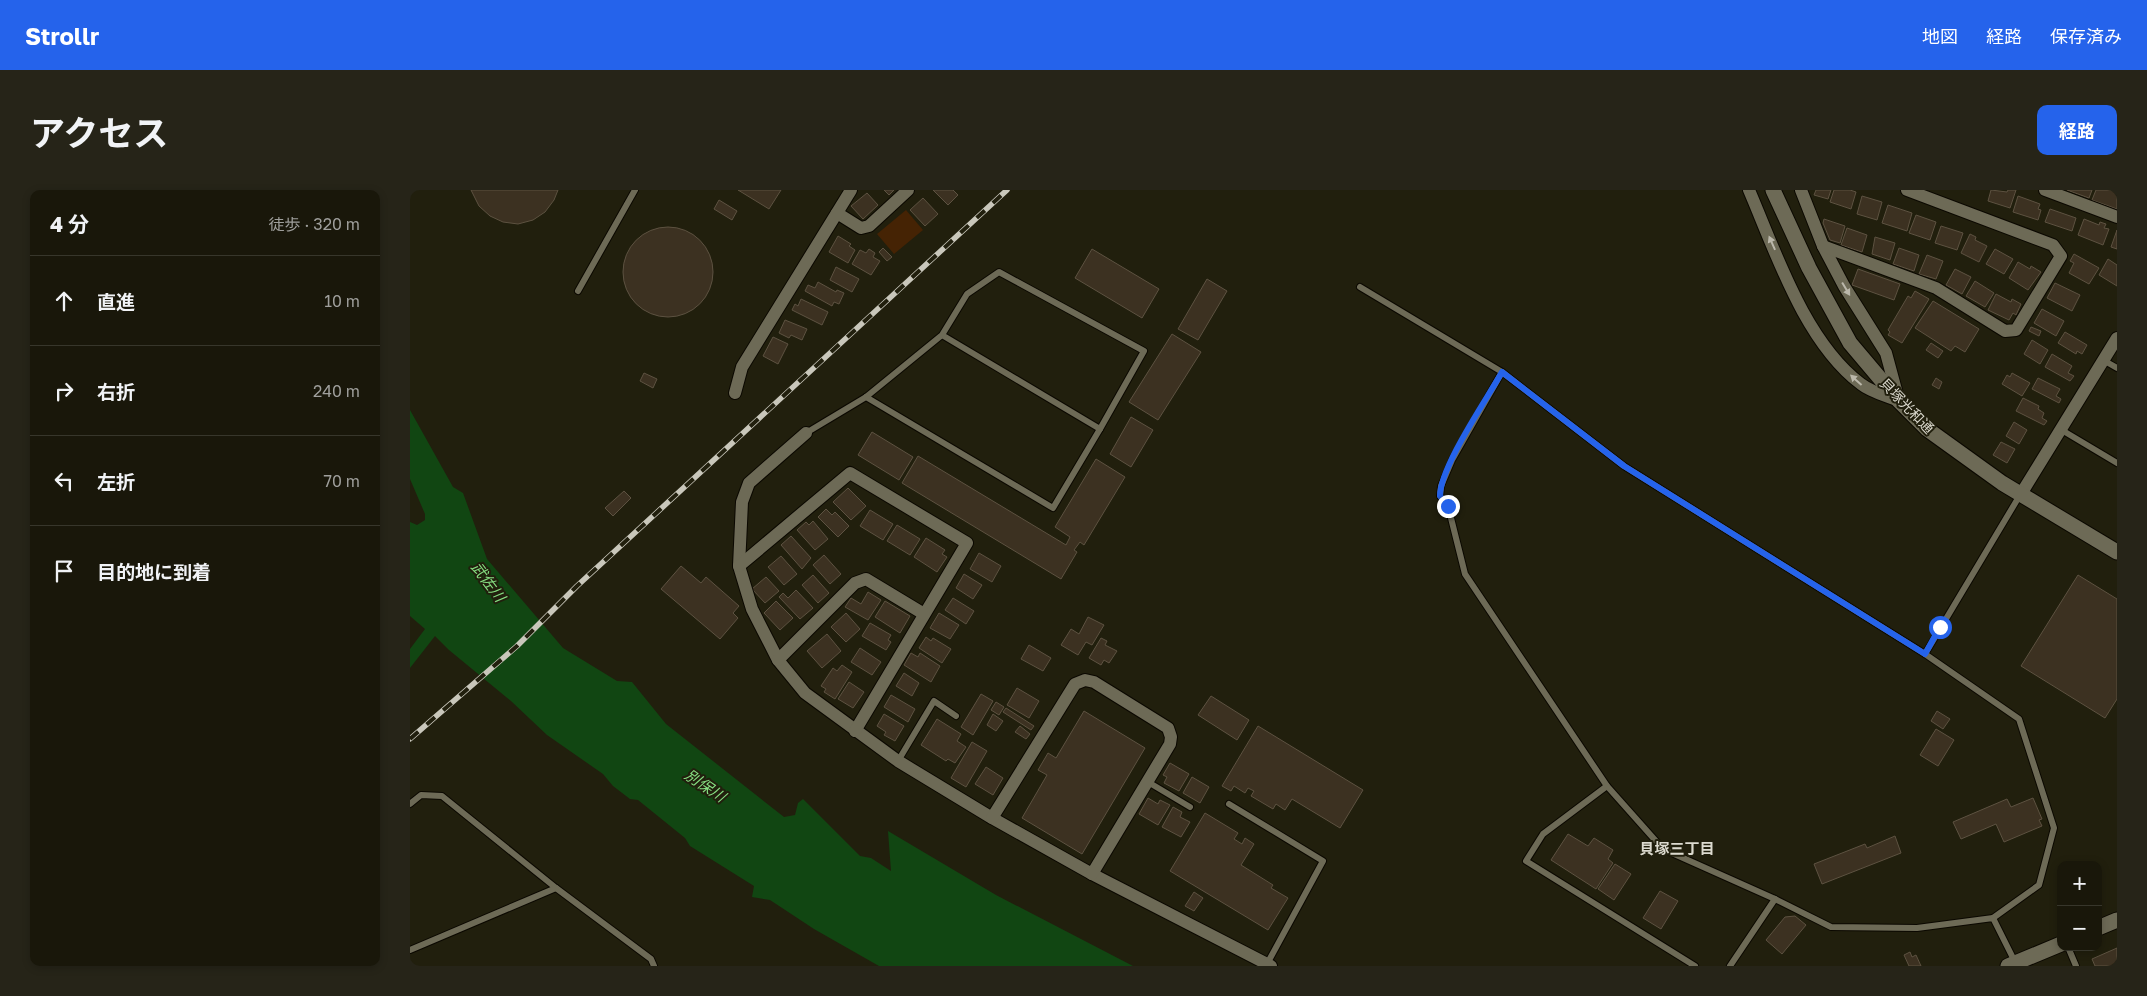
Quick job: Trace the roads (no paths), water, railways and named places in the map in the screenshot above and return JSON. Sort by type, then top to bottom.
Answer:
[{"type":"street","points":[[736,393],[742,367],[851,190]]},
{"type":"street","points":[[837,213],[861,228],[869,226],[908,190]]},
{"type":"street","points":[[1748,190],[1800,306],[1833,358],[1862,385],[1899,401]]},
{"type":"street","name":"貝塚光和通","points":[[1773,190],[1809,268],[1850,343],[1899,401],[1927,429],[2002,483],[2117,552]]},
{"type":"street","points":[[1801,190],[1823,246],[1844,286],[1886,353],[1899,401]]},
{"type":"street","points":[[1823,246],[1936,288],[2006,331],[2016,330],[2060,256],[2053,245],[1907,190]]},
{"type":"street","points":[[2046,190],[2117,218]]},
{"type":"street","points":[[2021,494],[2117,338]]},
{"type":"street","points":[[806,433],[749,483],[742,502],[739,566],[752,609],[778,660],[805,693],[898,761],[992,818],[1092,874],[1269,965]]},
{"type":"street","points":[[739,566],[850,473],[966,543],[855,731]]},
{"type":"street","points":[[778,660],[855,583],[866,579],[924,614]]},
{"type":"street","points":[[992,818],[1075,684],[1084,680],[1094,682],[1168,728],[1171,737],[1170,744],[1092,874]]},
{"type":"street","points":[[2102,926],[2117,920]]},
{"type":"street","points":[[2012,964],[2057,946]]},
{"type":"lane","points":[[578,290],[635,190]]},
{"type":"lane","points":[[806,433],[866,398],[942,335],[967,294],[998,272],[1144,351],[1053,508],[866,398]]},
{"type":"lane","points":[[1360,287],[1502,372],[1624,466],[1925,654],[2019,719],[2054,828],[2039,885],[1993,918],[1917,928],[1831,927],[1775,899],[1663,849],[1607,786],[1465,574],[1448,506],[1440,496],[1441,486],[1452,460],[1502,372]]},
{"type":"lane","points":[[942,335],[1100,429]]},
{"type":"lane","points":[[2104,360],[2117,368]]},
{"type":"lane","points":[[2060,429],[2117,463]]},
{"type":"lane","points":[[1925,654],[2021,494]]},
{"type":"lane","points":[[898,761],[934,701],[956,716]]},
{"type":"lane","points":[[1148,782],[1190,807]]},
{"type":"lane","points":[[1607,786],[1543,834],[1526,861],[1695,966]]},
{"type":"lane","points":[[410,804],[421,795],[442,796],[556,888],[651,960],[654,966]]},
{"type":"lane","points":[[1229,804],[1323,862],[1269,965]]},
{"type":"lane","points":[[410,950],[556,888]]},
{"type":"lane","points":[[1730,966],[1775,899]]},
{"type":"lane","points":[[1993,918],[2012,964]]},
{"type":"lane","points":[[2070,951],[2076,966]]},
{"type":"water","points":[[410,410],[453,487],[463,493],[487,559],[563,648],[617,681],[632,682],[666,724],[784,817],[795,815],[798,803],[803,799],[860,856],[871,858],[891,871],[888,831],[996,895],[1133,966],[879,966],[814,929],[770,900],[752,897],[754,886],[690,846],[685,838],[638,800],[630,799],[613,786],[603,774],[547,735],[511,701],[449,650],[435,636],[410,668],[410,649],[425,629],[410,616],[410,522],[417,525],[425,520],[425,514],[410,479]]},
{"type":"railway","points":[[410,739],[517,646],[577,586],[1007,190]]},
{"type":"district","name":"貝塚三丁目","points":[[1677,849]]},
{"type":"water label","name":"武佐川","points":[[488,582]]},
{"type":"water label","name":"別保川","points":[[705,786]]}]
